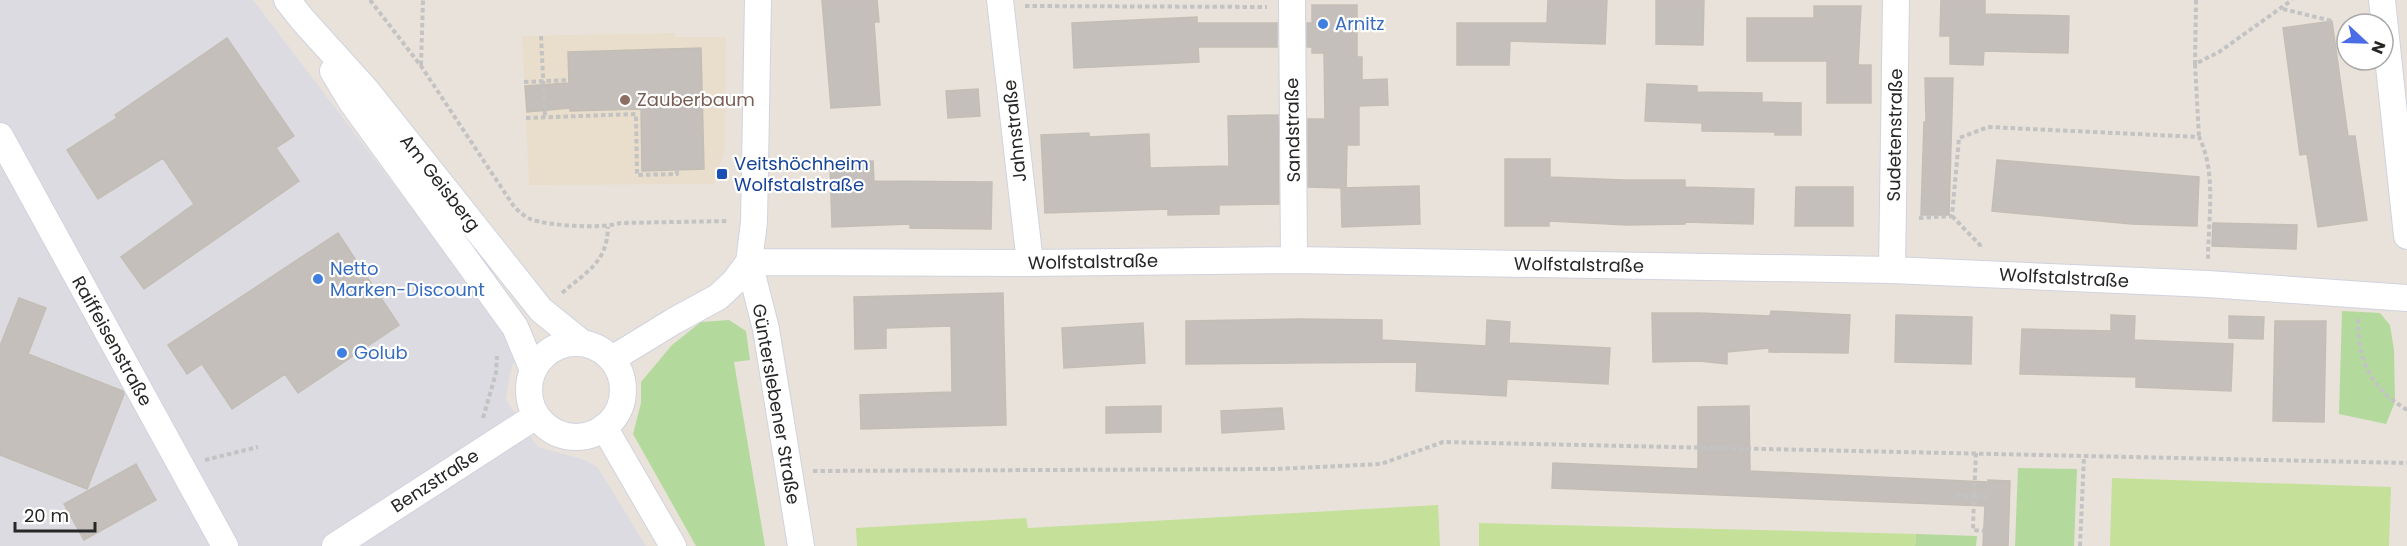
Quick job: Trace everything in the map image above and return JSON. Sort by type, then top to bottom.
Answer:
[{"type":"street","name":"Günterslebener Straße","points":[[758,0],[754,222],[749,262],[766,329],[801,546]]},
{"type":"street","name":"Sudetenstraße","points":[[1893,270],[1896,0]]},
{"type":"street","points":[[2382,0],[2407,236]]},
{"type":"street","name":"Jahnstraße","points":[[1001,3],[1030,263]]},
{"type":"street","name":"Sandstraße","points":[[1292,4],[1294,260]]},
{"type":"street","name":"Am Geisberg","points":[[294,10],[367,91],[541,310],[582,343]]},
{"type":"street","name":"Am Geisberg","points":[[294,10],[351,100],[515,327],[533,370]]},
{"type":"street","name":"Raiffeisenstraße","points":[[0,136],[225,546]]},
{"type":"street","name":"Wolfstalstraße","points":[[749,262],[1030,263],[1294,260],[1893,270],[2208,284],[2407,298]]},
{"type":"street","name":"Günterslebener Straße","points":[[612,359],[718,297],[734,282],[749,262]]},
{"type":"street","points":[[570,343],[582,343],[602,350],[612,359],[619,370],[622,393],[614,417],[604,427],[592,434],[571,436],[553,431],[536,416],[530,401],[529,385],[533,370],[549,351],[570,343]]},
{"type":"street","name":"Benzstraße","points":[[335,546],[536,416]]},
{"type":"street","points":[[604,427],[673,546]]},
{"type":"path","points":[[370,0],[421,66],[515,208],[529,219],[546,223],[608,227],[620,223],[729,221]]},
{"type":"path","points":[[421,66],[423,0]]},
{"type":"path","points":[[2196,0],[2194,64],[2199,137],[2205,149],[2209,169],[2208,235]]},
{"type":"path","points":[[2194,64],[2219,52],[2292,0]]},
{"type":"path","points":[[1001,3],[1292,4]]},
{"type":"path","points":[[2282,9],[2332,21]]},
{"type":"path","points":[[541,36],[545,117]]},
{"type":"path","points":[[524,82],[569,80]]},
{"type":"path","points":[[533,111],[534,117]]},
{"type":"path","points":[[526,117],[636,112],[638,175],[677,174],[677,170]]},
{"type":"path","points":[[1952,216],[1959,138],[1988,127],[2199,137]]},
{"type":"path","points":[[1894,218],[1952,216],[1980,245],[1976,274]]},
{"type":"path","points":[[541,310],[600,260],[607,245],[608,227]]},
{"type":"path","points":[[2367,295],[2358,311],[2358,331],[2368,375],[2375,385],[2407,410]]},
{"type":"path","points":[[482,421],[496,373],[498,341],[515,327]]},
{"type":"path","points":[[788,471],[1275,469],[1381,464],[1443,442],[2407,463]]},
{"type":"path","points":[[181,465],[258,447]]},
{"type":"path","points":[[1976,453],[1973,530],[1984,531]]},
{"type":"path","points":[[2080,546],[2084,456]]},
{"type":"path","points":[[1956,495],[1987,497]]},
{"type":"shaded area","points":[[0,0],[253,0],[519,349],[510,373],[506,400],[538,447],[585,460],[598,468],[646,546],[0,546]]},
{"type":"shaded area","name":"Zauberbaum","points":[[675,33],[675,37],[726,37],[725,148],[714,184],[529,185],[522,36]]},
{"type":"green space","points":[[2342,311],[2380,313],[2390,325],[2394,350],[2395,402],[2386,424],[2339,414]]},
{"type":"green space","points":[[729,320],[746,331],[750,360],[734,362],[765,546],[696,546],[633,434],[641,403],[641,382],[672,345],[701,322]]},
{"type":"green space","points":[[2018,468],[2077,469],[2074,546],[2015,546]]},
{"type":"green space","points":[[2112,478],[2391,487],[2389,546],[2110,546]]},
{"type":"green space","points":[[1438,505],[1440,546],[857,546],[856,528],[1026,518],[1028,528]]},
{"type":"green space","points":[[1479,523],[1916,534],[1915,546],[1479,546]]},
{"type":"green space","points":[[1916,534],[1977,536],[1976,546],[1915,546]]},
{"type":"building","points":[[822,0],[877,0],[879,22],[874,22],[880,105],[831,108]]},
{"type":"building","points":[[1548,0],[1607,0],[1605,44],[1510,41],[1509,65],[1457,65],[1457,23],[1547,23]]},
{"type":"building","points":[[1656,0],[1704,0],[1703,45],[1656,44]]},
{"type":"building","points":[[1941,0],[1985,0],[1985,14],[2069,16],[2068,53],[1984,51],[1983,65],[1950,64],[1950,36],[1940,36]]},
{"type":"building","points":[[1312,5],[1357,5],[1357,57],[1362,57],[1362,80],[1387,79],[1388,105],[1359,106],[1359,145],[1347,145],[1346,188],[1308,187],[1308,119],[1325,119],[1324,53],[1312,53],[1312,47],[1307,47],[1307,23],[1312,23]]},
{"type":"building","points":[[1814,6],[1861,6],[1858,65],[1871,65],[1871,103],[1827,103],[1827,61],[1747,61],[1747,18],[1814,18]]},
{"type":"building","points":[[1197,17],[1197,23],[1277,23],[1277,47],[1198,47],[1199,62],[1074,68],[1072,23]]},
{"type":"building","points":[[2332,21],[2335,72],[2339,72],[2348,136],[2355,136],[2367,220],[2318,227],[2307,154],[2300,155],[2283,28]]},
{"type":"building","points":[[227,38],[294,136],[276,148],[299,181],[144,289],[121,257],[194,204],[163,158],[98,199],[67,150],[117,118],[115,115]]},
{"type":"building","points":[[701,48],[704,169],[642,171],[641,109],[570,111],[570,108],[527,112],[525,86],[569,83],[568,52]]},
{"type":"building","points":[[1925,78],[1953,78],[1949,215],[1921,215],[1924,122],[1926,122]]},
{"type":"building","points":[[1647,84],[1697,86],[1697,92],[1762,93],[1762,102],[1801,103],[1801,135],[1775,135],[1775,132],[1702,131],[1702,123],[1645,121]]},
{"type":"building","points":[[978,89],[980,116],[948,118],[946,91]]},
{"type":"building","points":[[1278,115],[1279,204],[1219,205],[1219,214],[1168,215],[1168,209],[1045,213],[1041,135],[1089,133],[1089,137],[1149,134],[1150,168],[1229,166],[1228,116]]},
{"type":"building","points":[[1505,159],[1550,159],[1550,177],[1685,180],[1685,187],[1754,189],[1753,224],[1685,222],[1685,224],[1628,225],[1549,221],[1549,226],[1505,226]]},
{"type":"building","points":[[1997,160],[2199,177],[2197,226],[2132,224],[1992,211]]},
{"type":"building","points":[[873,161],[874,181],[992,182],[991,229],[910,228],[910,224],[832,227],[830,162]]},
{"type":"building","points":[[1419,186],[1420,224],[1342,227],[1341,188]]},
{"type":"building","points":[[1796,187],[1853,187],[1853,226],[1795,226]]},
{"type":"building","points":[[2213,223],[2297,225],[2296,249],[2212,246]]},
{"type":"building","name":"Netto Marken-Discount","points":[[338,233],[399,325],[298,393],[285,374],[232,409],[202,364],[187,374],[168,345]]},
{"type":"building","points":[[1003,293],[1006,425],[861,429],[860,395],[952,392],[951,326],[886,328],[886,348],[855,349],[854,297]]},
{"type":"building","points":[[19,298],[46,308],[28,354],[123,391],[124,394],[87,489],[0,455],[0,346]]},
{"type":"building","points":[[1771,311],[1850,315],[1848,353],[1769,352],[1769,348],[1727,352],[1727,364],[1699,361],[1653,362],[1652,313],[1770,316]]},
{"type":"building","points":[[1896,315],[1972,317],[1971,364],[1895,362]]},
{"type":"building","points":[[2111,315],[2135,316],[2134,340],[2233,344],[2231,391],[2136,387],[2136,377],[2020,374],[2022,329],[2111,331]]},
{"type":"building","points":[[2229,316],[2264,317],[2263,339],[2229,338]]},
{"type":"building","points":[[1382,320],[1382,340],[1486,346],[1487,320],[1510,322],[1509,343],[1610,348],[1608,384],[1507,379],[1506,396],[1416,391],[1417,362],[1186,364],[1186,321]]},
{"type":"building","points":[[2275,321],[2326,321],[2324,422],[2273,421]]},
{"type":"building","points":[[1143,323],[1145,363],[1064,368],[1062,328]]},
{"type":"building","points":[[1161,406],[1161,432],[1106,433],[1106,407]]},
{"type":"building","points":[[1749,406],[1750,471],[1988,482],[1988,480],[2010,481],[2008,546],[1983,546],[1985,506],[1552,488],[1553,463],[1698,469],[1698,407]]},
{"type":"building","points":[[1282,408],[1284,429],[1222,433],[1221,411]]},
{"type":"building","points":[[136,464],[156,500],[84,540],[64,504]]},
{"type":"place","name":"Arnitz","points":[[1323,24]]},
{"type":"place","name":"Zauberbaum","points":[[625,100]]},
{"type":"place","name":"Veitshöchheim Wolfstalstraße","points":[[722,174]]},
{"type":"place","name":"Netto Marken-Discount","points":[[318,279]]},
{"type":"place","name":"Golub","points":[[342,353]]}]
